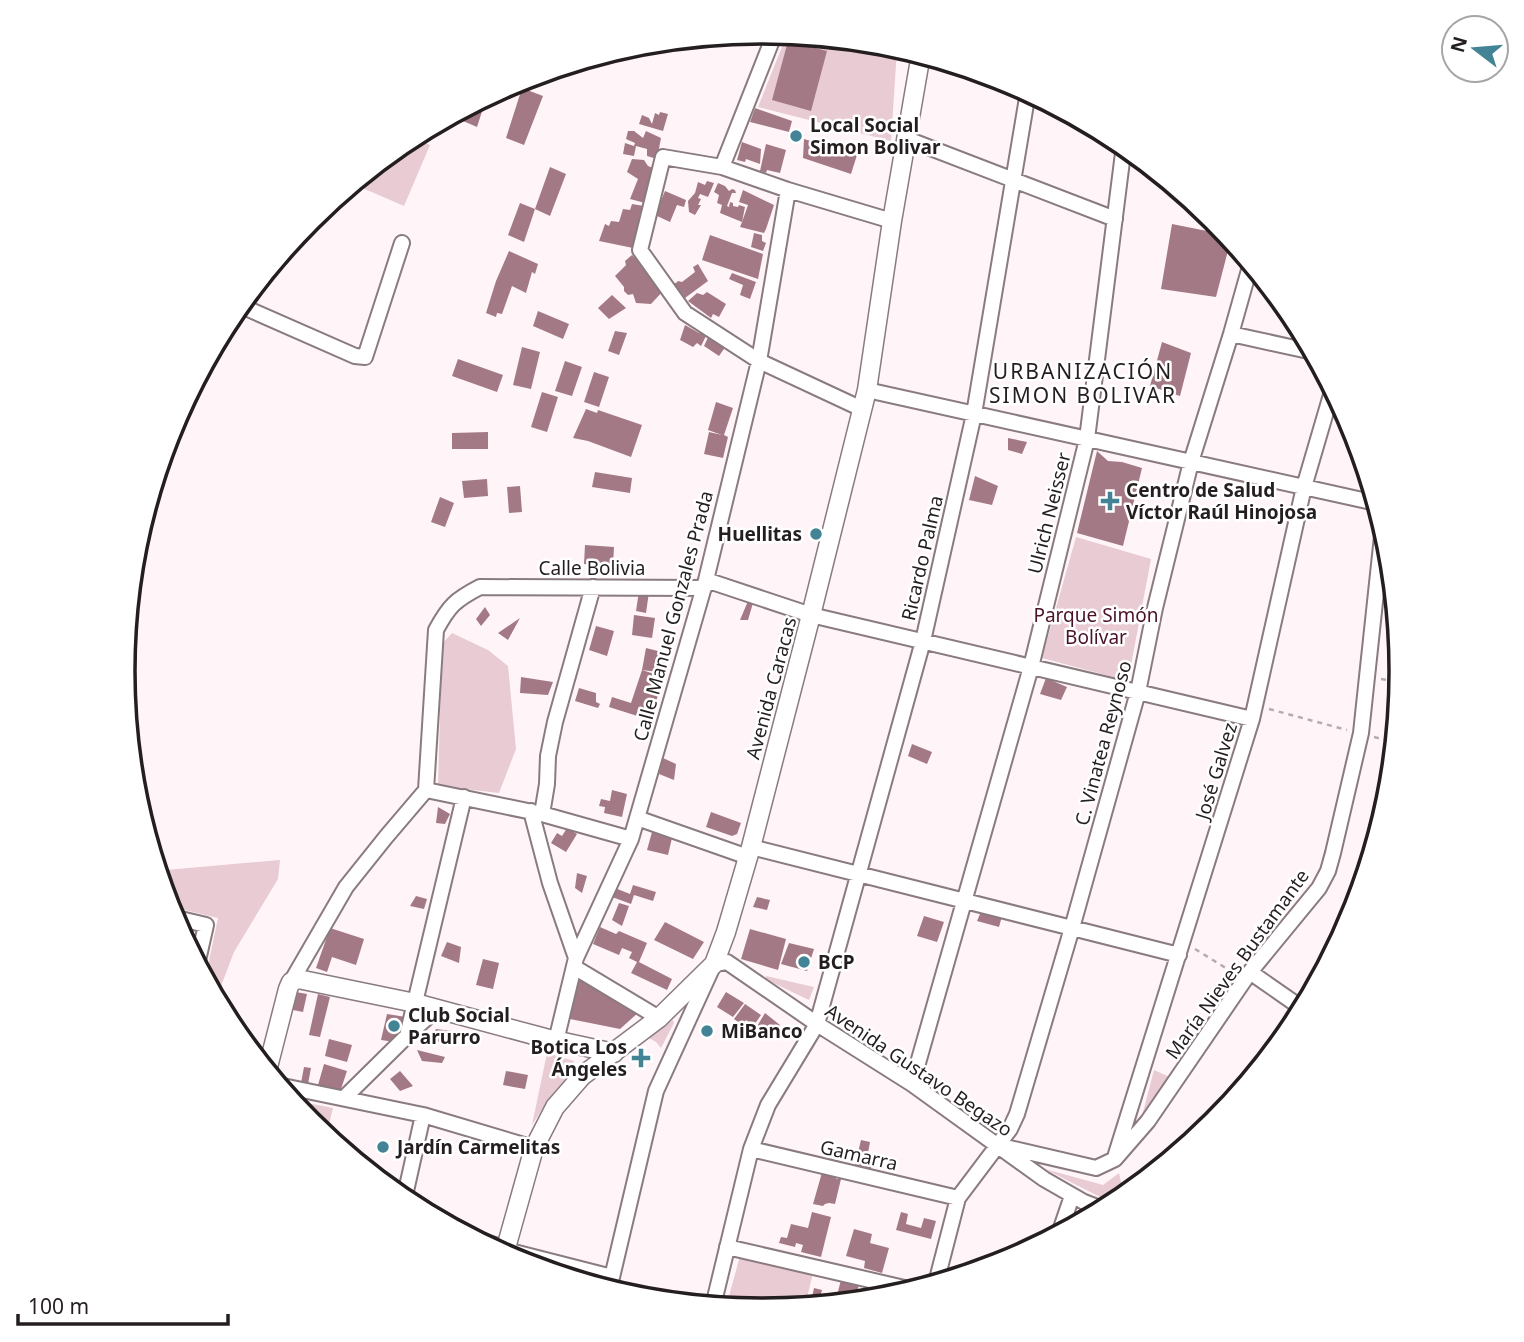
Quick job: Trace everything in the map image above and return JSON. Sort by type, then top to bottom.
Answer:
[{"type":"main road","name":"Avenida Caracas","points":[[507,1244],[534,1148],[555,1107],[582,1076],[659,1017],[714,964],[726,932],[750,852],[867,390],[892,221],[919,64]]},
{"type":"main road","points":[[270,1060],[285,998],[292,982],[298,979],[415,1003],[556,1041],[614,1053]]},
{"type":"street","points":[[722,167],[771,44]]},
{"type":"street","name":"Ricardo Palma","points":[[715,1296],[751,1149],[768,1105],[817,1024],[923,641],[974,414],[1026,102]]},
{"type":"street","points":[[907,139],[1115,219]]},
{"type":"street","points":[[862,409],[759,361],[685,313],[640,250],[663,157],[722,167],[892,221]]},
{"type":"street","name":"Ulrich Neisser","points":[[912,1084],[1031,667],[1087,439],[1122,158]]},
{"type":"street","name":"Calle Manuel Gonzales Prada","points":[[556,1041],[575,962],[631,839],[705,584],[759,361],[788,190]]},
{"type":"street","points":[[249,310],[355,356],[365,357],[402,243]]},
{"type":"street","name":"C. Vinatea Reynoso","points":[[958,1198],[1010,1129],[1017,1114],[1138,692],[1155,608],[1191,462],[1248,274]]},
{"type":"street","points":[[1231,334],[1300,349]]},
{"type":"street","points":[[867,390],[1366,501]]},
{"type":"street","name":"José Galvez","points":[[1115,1159],[1254,712],[1304,487],[1328,401]]},
{"type":"street","name":"María Nieves Bustamante","points":[[1115,1159],[1148,1121],[1247,976],[1319,888],[1328,871],[1361,733],[1380,565]]},
{"type":"street","name":"Calle Bolivia","points":[[426,790],[436,630],[447,610],[461,597],[480,587],[705,584],[811,615],[1138,692],[1254,712]]},
{"type":"street","points":[[593,587],[555,722],[548,756],[547,784],[536,813],[550,884],[575,962],[659,1017]]},
{"type":"street","points":[[292,982],[346,887],[426,790],[536,813],[631,839]]},
{"type":"street","points":[[407,1036],[464,797]]},
{"type":"street","points":[[637,818],[750,852],[859,874],[1072,928],[1181,948]]},
{"type":"street","points":[[186,920],[206,925],[200,950]]},
{"type":"street","name":"Avenida Gustavo Begazo","points":[[714,964],[727,962],[817,1024],[912,1084],[1044,1179],[1091,1204]]},
{"type":"street","points":[[611,1279],[656,1091],[714,964]]},
{"type":"street","points":[[1247,976],[1294,1003]]},
{"type":"street","points":[[344,1098],[437,1009]]},
{"type":"street","points":[[293,1088],[423,1115],[534,1148]]},
{"type":"street","points":[[407,1188],[423,1115]]},
{"type":"street","points":[[997,1145],[1096,1168],[1115,1159]]},
{"type":"street","name":"Gamarra","points":[[751,1149],[958,1198]]},
{"type":"street","points":[[1064,1221],[1072,1196]]},
{"type":"street","points":[[939,1273],[958,1198]]},
{"type":"street","points":[[727,1247],[890,1285]]},
{"type":"path","points":[[1367,677],[1389,680]]},
{"type":"path","points":[[1254,712],[1385,740]]},
{"type":"path","points":[[1181,948],[1247,976]]},
{"type":"green space","points":[[783,45],[844,49],[896,59],[891,141],[758,107]]},
{"type":"green space","points":[[424,143],[430,145],[404,206],[362,188]]},
{"type":"green space","name":"Parque Simón Bolívar","points":[[1076,537],[1151,559],[1128,681],[1042,658]]},
{"type":"green space","points":[[452,633],[488,650],[508,666],[516,749],[499,793],[438,786],[442,644]]},
{"type":"green space","points":[[280,860],[278,879],[234,952],[220,987],[208,965],[218,918],[181,909],[167,870]]},
{"type":"green space","points":[[766,976],[814,987],[809,1000],[765,979]]},
{"type":"green space","points":[[673,1020],[674,1023],[661,1048],[647,1037]]},
{"type":"green space","points":[[547,1053],[574,1061],[572,1071],[550,1097],[532,1125]]},
{"type":"green space","points":[[1154,1070],[1172,1078],[1142,1116]]},
{"type":"green space","points":[[307,1103],[333,1108],[329,1125]]},
{"type":"green space","points":[[1045,1169],[1103,1185],[1119,1173],[1122,1185],[1102,1198]]},
{"type":"green space","points":[[740,1256],[813,1273],[807,1297],[729,1297]]},
{"type":"building","points":[[787,45],[804,45],[827,51],[811,111],[772,100]]},
{"type":"building","points":[[526,90],[543,96],[524,145],[506,138],[521,92]]},
{"type":"building","points":[[755,108],[792,121],[789,132],[750,122]]},
{"type":"building","points":[[483,109],[477,127],[463,120]]},
{"type":"building","points":[[660,112],[668,114],[663,131],[639,124],[642,115],[649,118],[652,124],[655,113],[659,115]]},
{"type":"building","points":[[628,131],[634,131],[643,138],[646,131],[661,138],[657,159],[647,156],[647,149],[636,146],[634,156],[623,154],[625,143],[634,146],[635,143],[626,139]]},
{"type":"building","points":[[804,139],[857,155],[851,174],[803,158]]},
{"type":"building","points":[[742,142],[761,149],[760,164],[746,159],[745,162],[737,160]]},
{"type":"building","points":[[766,144],[786,150],[780,173],[760,171]]},
{"type":"building","points":[[632,159],[644,160],[653,168],[645,203],[630,199],[638,179],[627,172]]},
{"type":"building","points":[[550,167],[566,174],[550,216],[535,209]]},
{"type":"building","points":[[707,181],[714,183],[708,197],[700,194],[698,205],[701,205],[695,215],[689,212],[688,201],[695,193],[698,182],[705,185]]},
{"type":"building","points":[[718,183],[729,191],[735,190],[736,193],[732,193],[727,206],[729,207],[730,202],[733,206],[745,207],[742,222],[720,213],[722,205],[717,203],[719,195],[714,192]]},
{"type":"building","points":[[743,190],[774,205],[764,233],[740,227],[748,205],[739,202]]},
{"type":"building","points":[[665,191],[686,200],[684,207],[677,205],[670,222],[655,215]]},
{"type":"building","points":[[520,203],[535,209],[524,242],[508,235]]},
{"type":"building","points":[[632,204],[644,206],[633,248],[599,241],[605,224],[609,226],[611,221],[619,222],[623,209],[630,210]]},
{"type":"building","points":[[1172,224],[1210,232],[1228,251],[1216,297],[1161,289]]},
{"type":"building","points":[[754,233],[762,235],[762,241],[766,243],[763,251],[751,247]]},
{"type":"building","points":[[710,235],[763,254],[758,279],[702,260]]},
{"type":"building","points":[[509,251],[538,264],[535,274],[532,272],[526,293],[512,286],[502,314],[497,313],[496,317],[486,313]]},
{"type":"building","points":[[632,255],[664,290],[651,304],[636,303],[633,294],[628,295],[624,291],[615,276]]},
{"type":"building","points":[[698,264],[708,281],[685,298],[672,283],[682,282],[695,272],[693,267]]},
{"type":"building","points":[[732,273],[756,282],[750,299],[740,295],[743,285],[729,279]]},
{"type":"building","points":[[707,292],[726,304],[719,317],[713,314],[711,318],[688,301],[697,293],[703,295]]},
{"type":"building","points":[[612,295],[626,308],[609,319],[598,308]]},
{"type":"building","points":[[538,311],[569,324],[563,339],[533,326]]},
{"type":"building","points":[[685,325],[699,333],[707,334],[701,346],[697,343],[693,347],[680,340]]},
{"type":"building","points":[[615,331],[627,333],[619,355],[608,351]]},
{"type":"building","points":[[709,335],[726,346],[719,356],[704,346]]},
{"type":"building","points":[[1162,342],[1191,353],[1180,396],[1150,386]]},
{"type":"building","points":[[522,347],[540,352],[531,389],[513,385]]},
{"type":"building","points":[[458,359],[503,375],[497,392],[452,376]]},
{"type":"building","points":[[565,361],[582,367],[572,396],[555,391]]},
{"type":"building","points":[[594,372],[609,377],[599,407],[584,402]]},
{"type":"building","points":[[542,392],[558,397],[547,432],[531,427]]},
{"type":"building","points":[[716,402],[733,408],[724,435],[728,437],[723,458],[704,454],[709,432],[722,435],[708,430]]},
{"type":"building","points":[[586,409],[597,413],[598,410],[642,425],[631,457],[573,438]]},
{"type":"building","points":[[488,432],[488,449],[452,449],[452,433]]},
{"type":"building","points":[[1008,438],[1027,442],[1022,454],[1008,450]]},
{"type":"building","name":"Centro de Salud Víctor Raúl Hinojosa","points":[[1097,451],[1108,461],[1142,468],[1123,546],[1077,533]]},
{"type":"building","points":[[595,472],[632,478],[630,493],[592,487]]},
{"type":"building","points":[[975,476],[998,486],[992,505],[969,500]]},
{"type":"building","points":[[487,479],[488,496],[464,498],[462,481]]},
{"type":"building","points":[[520,486],[522,512],[509,513],[507,487]]},
{"type":"building","points":[[440,497],[454,503],[445,527],[431,522]]},
{"type":"building","points":[[585,545],[614,547],[613,566],[584,564]]},
{"type":"building","points":[[639,591],[649,592],[646,613],[636,611]]},
{"type":"building","points":[[748,601],[753,603],[748,620],[740,620]]},
{"type":"building","points":[[485,607],[490,615],[481,626],[476,619]]},
{"type":"building","points":[[634,615],[655,618],[652,638],[632,635]]},
{"type":"building","points":[[520,618],[508,640],[498,633]]},
{"type":"building","points":[[596,626],[614,631],[607,656],[589,650]]},
{"type":"building","points":[[646,648],[666,653],[666,673],[642,670]]},
{"type":"building","points":[[642,670],[664,677],[650,720],[609,707],[612,697],[631,703]]},
{"type":"building","points":[[521,677],[553,682],[548,695],[520,693]]},
{"type":"building","points":[[1046,678],[1067,687],[1061,700],[1040,694]]},
{"type":"building","points":[[579,688],[596,693],[596,702],[600,704],[598,708],[575,701]]},
{"type":"building","points":[[912,744],[932,752],[927,764],[908,756]]},
{"type":"building","points":[[663,758],[676,764],[674,780],[659,774]]},
{"type":"building","points":[[612,790],[627,794],[622,817],[604,813],[605,807],[599,806],[601,799],[610,801]]},
{"type":"building","points":[[438,807],[450,814],[445,824],[436,823]]},
{"type":"building","points":[[711,812],[741,823],[737,834],[732,836],[706,827]]},
{"type":"building","points":[[567,828],[577,834],[566,852],[551,843],[557,833],[562,836]]},
{"type":"building","points":[[652,832],[672,838],[668,855],[647,850]]},
{"type":"building","points":[[577,873],[587,876],[582,893],[575,888]]},
{"type":"building","points":[[633,885],[656,892],[653,901],[634,895],[631,904],[612,897],[615,888],[630,894]]},
{"type":"building","points":[[416,896],[427,899],[424,909],[410,906]]},
{"type":"building","points":[[757,897],[770,900],[767,910],[753,907]]},
{"type":"building","points":[[619,903],[629,906],[622,926],[612,920]]},
{"type":"building","points":[[983,907],[1002,916],[999,927],[977,921]]},
{"type":"building","points":[[924,916],[944,922],[937,942],[917,936]]},
{"type":"building","points":[[665,922],[704,942],[693,959],[654,940]]},
{"type":"building","points":[[600,927],[616,934],[619,931],[647,943],[639,962],[672,979],[667,990],[631,973],[637,962],[629,958],[632,952],[622,948],[619,955],[593,944]]},
{"type":"building","points":[[330,928],[364,939],[356,965],[332,957],[327,972],[316,968]]},
{"type":"building","points":[[750,929],[786,939],[778,970],[741,959]]},
{"type":"building","points":[[447,942],[461,947],[459,963],[441,956]]},
{"type":"building","points":[[789,943],[814,949],[807,971],[781,964]]},
{"type":"building","points":[[483,959],[499,963],[493,989],[476,985]]},
{"type":"building","points":[[579,976],[639,1012],[620,1029],[570,1019]]},
{"type":"building","points":[[296,992],[307,994],[303,1012],[293,1010]]},
{"type":"building","points":[[726,992],[744,1003],[733,1017],[717,1007]]},
{"type":"building","points":[[318,994],[330,997],[320,1037],[309,1035]]},
{"type":"building","points":[[745,1004],[761,1015],[750,1031],[746,1029],[751,1024],[746,1020],[742,1025],[734,1019]]},
{"type":"building","points":[[765,1013],[780,1025],[769,1040],[753,1033]]},
{"type":"building","name":"Club Social Parurro","points":[[387,1014],[406,1017],[402,1036],[395,1042],[381,1040]]},
{"type":"building","points":[[436,1029],[452,1031],[451,1043],[429,1041]]},
{"type":"building","points":[[329,1039],[352,1045],[347,1062],[325,1056]]},
{"type":"building","points":[[417,1050],[445,1057],[442,1063],[422,1061]]},
{"type":"building","points":[[324,1064],[347,1071],[340,1092],[318,1085]]},
{"type":"building","points":[[304,1067],[311,1068],[308,1084],[301,1083]]},
{"type":"building","points":[[400,1071],[413,1086],[400,1091],[390,1079]]},
{"type":"building","points":[[506,1071],[528,1075],[525,1089],[503,1085]]},
{"type":"building","points":[[861,1140],[870,1142],[868,1153],[874,1154],[871,1169],[855,1165]]},
{"type":"building","points":[[823,1169],[836,1172],[836,1179],[841,1179],[835,1204],[823,1206],[813,1204]]},
{"type":"building","points":[[812,1212],[831,1217],[821,1257],[801,1252],[803,1245],[796,1243],[795,1247],[779,1243],[781,1237],[787,1238],[791,1224],[808,1228]]},
{"type":"building","points":[[901,1212],[908,1214],[906,1224],[921,1228],[924,1218],[936,1221],[931,1239],[896,1230]]},
{"type":"building","points":[[854,1229],[872,1234],[870,1243],[889,1248],[882,1273],[864,1268],[865,1261],[846,1256]]},
{"type":"building","points":[[841,1280],[859,1285],[857,1291],[837,1294]]},
{"type":"building","points":[[814,1288],[822,1290],[821,1295],[812,1296]]},
{"type":"place","name":"Local Social Simon Bolivar","points":[[796,136]]},
{"type":"place","name":"Centro de Salud Víctor Raúl Hinojosa","points":[[1110,501]]},
{"type":"place","name":"Huellitas","points":[[816,534]]},
{"type":"place","name":"BCP","points":[[804,962]]},
{"type":"place","name":"Club Social Parurro","points":[[394,1026]]},
{"type":"place","name":"MiBanco","points":[[707,1031]]},
{"type":"place","name":"Botica Los Ángeles","points":[[641,1058]]},
{"type":"place","name":"Jardín Carmelitas","points":[[383,1147]]},
{"type":"district","name":"URBANIZACIÓN SIMON BOLIVAR","points":[[1083,383]]}]
